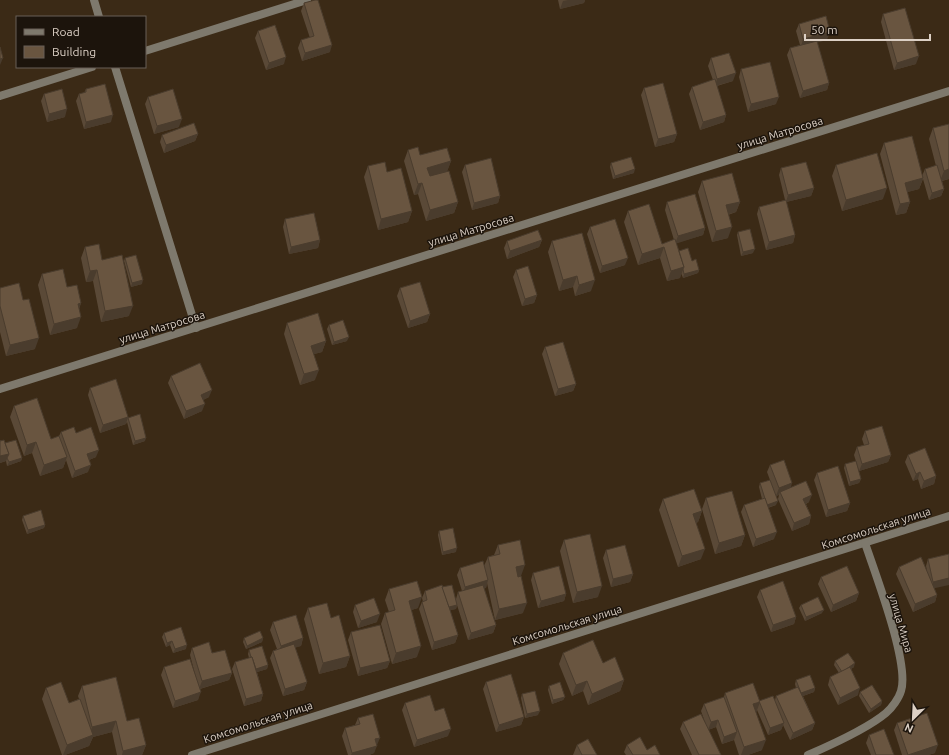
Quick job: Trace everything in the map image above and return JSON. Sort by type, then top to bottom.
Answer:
[{"type":"street","points":[[94,0],[99,16]]},
{"type":"street","points":[[146,50],[307,0]]},
{"type":"street","points":[[0,96],[89,68]]},
{"type":"street","points":[[115,68],[196,328]]},
{"type":"street","name":"улица Матросова","points":[[0,389],[949,91]]},
{"type":"street","name":"Комсомольская улица","points":[[192,755],[949,516]]},
{"type":"street","name":"улица Мира","points":[[808,755],[873,722],[887,713],[902,690],[903,677],[899,650],[866,543]]},
{"type":"building","points":[[318,0],[332,45],[305,53],[301,40],[314,36],[304,3]]},
{"type":"building","points":[[905,8],[919,56],[897,63],[883,14]]},
{"type":"building","points":[[826,16],[830,32],[803,39],[799,24]]},
{"type":"building","points":[[275,25],[286,57],[269,63],[258,31]]},
{"type":"building","points":[[817,41],[829,83],[803,91],[790,48]]},
{"type":"building","points":[[0,47],[3,58],[0,59]]},
{"type":"building","points":[[729,53],[736,73],[717,79],[711,58]]},
{"type":"building","points":[[770,62],[779,97],[751,104],[741,69]]},
{"type":"building","points":[[715,79],[726,115],[703,122],[692,87]]},
{"type":"building","points":[[663,83],[677,134],[658,139],[644,88]]},
{"type":"building","points":[[105,84],[113,115],[86,122],[79,94],[86,92],[86,89]]},
{"type":"building","points":[[62,89],[67,109],[49,114],[44,94]]},
{"type":"building","points":[[173,89],[182,119],[157,126],[148,97]]},
{"type":"building","points":[[194,123],[198,134],[166,145],[162,135]]},
{"type":"building","points":[[949,124],[949,169],[944,171],[933,128]]},
{"type":"building","points":[[912,136],[923,178],[905,183],[910,202],[900,204],[884,143]]},
{"type":"building","points":[[418,147],[420,155],[447,148],[451,161],[427,168],[430,176],[449,171],[458,202],[430,210],[422,183],[418,184],[408,150]]},
{"type":"building","points":[[877,153],[887,188],[846,200],[836,165]]},
{"type":"building","points":[[631,157],[635,169],[615,176],[611,163]]},
{"type":"building","points":[[491,158],[500,196],[474,203],[465,165]]},
{"type":"building","points":[[385,162],[387,172],[401,168],[412,211],[381,219],[368,166]]},
{"type":"building","points":[[806,162],[814,188],[788,195],[781,168]]},
{"type":"building","points":[[937,165],[944,189],[932,193],[925,169]]},
{"type":"building","points":[[732,173],[740,202],[726,205],[732,227],[716,231],[702,181]]},
{"type":"building","points":[[695,194],[705,228],[678,236],[667,202]]},
{"type":"building","points":[[786,200],[795,235],[769,242],[759,207]]},
{"type":"building","points":[[649,204],[662,244],[675,239],[684,267],[671,271],[664,247],[642,254],[628,211]]},
{"type":"building","points":[[314,213],[320,240],[291,247],[285,219]]},
{"type":"building","points":[[615,219],[628,258],[602,266],[590,227]]},
{"type":"building","points":[[750,229],[755,249],[743,252],[738,232]]},
{"type":"building","points":[[538,230],[542,240],[510,251],[507,241]]},
{"type":"building","points":[[582,233],[595,280],[579,285],[577,276],[563,280],[552,241]]},
{"type":"building","points":[[99,244],[102,260],[122,255],[133,306],[105,311],[97,270],[90,271],[85,247]]},
{"type":"building","points":[[688,248],[692,261],[696,259],[699,270],[684,274],[684,267],[679,251]]},
{"type":"building","points":[[136,255],[143,280],[132,283],[125,258]]},
{"type":"building","points":[[528,266],[537,295],[525,299],[516,270]]},
{"type":"building","points":[[63,269],[67,287],[77,285],[81,303],[78,304],[81,317],[54,324],[42,274]]},
{"type":"building","points":[[420,282],[430,314],[410,321],[400,288]]},
{"type":"building","points":[[19,283],[23,300],[29,299],[39,338],[10,345],[0,306],[0,288]]},
{"type":"building","points":[[318,313],[326,341],[311,346],[319,370],[304,374],[287,323]]},
{"type":"building","points":[[343,320],[349,337],[334,342],[329,325]]},
{"type":"building","points":[[563,342],[576,384],[558,389],[545,347]]},
{"type":"building","points":[[200,363],[212,390],[201,395],[205,404],[186,411],[171,376]]},
{"type":"building","points":[[116,379],[128,417],[103,425],[90,388]]},
{"type":"building","points":[[37,398],[51,439],[59,436],[67,457],[44,465],[36,442],[27,445],[14,406]]},
{"type":"building","points":[[140,414],[146,438],[135,441],[128,418]]},
{"type":"building","points":[[882,426],[891,455],[862,464],[857,447],[869,444],[865,431]]},
{"type":"building","points":[[74,427],[76,433],[91,427],[99,450],[87,454],[91,465],[75,471],[61,432]]},
{"type":"building","points":[[4,440],[9,454],[0,456],[0,441]]},
{"type":"building","points":[[16,440],[22,458],[9,462],[7,458],[9,454],[5,443]]},
{"type":"building","points":[[925,448],[936,476],[924,481],[920,472],[916,474],[908,455]]},
{"type":"building","points":[[784,460],[792,483],[779,488],[770,465]]},
{"type":"building","points":[[856,461],[861,479],[850,482],[845,464]]},
{"type":"building","points":[[838,466],[850,503],[828,510],[817,473]]},
{"type":"building","points":[[770,480],[778,501],[767,505],[760,483]]},
{"type":"building","points":[[806,481],[812,495],[803,499],[811,516],[794,523],[780,492]]},
{"type":"building","points":[[694,489],[702,511],[693,514],[705,549],[682,556],[663,499]]},
{"type":"building","points":[[732,491],[745,535],[719,543],[706,498]]},
{"type":"building","points":[[765,498],[777,532],[756,539],[744,505]]},
{"type":"building","points":[[41,510],[45,525],[28,530],[23,516]]},
{"type":"building","points":[[453,528],[457,548],[443,552],[439,531]]},
{"type":"building","points":[[590,534],[602,586],[577,592],[564,540]]},
{"type":"building","points":[[520,540],[525,565],[516,567],[518,577],[521,576],[527,603],[499,609],[488,557],[500,554],[498,545]]},
{"type":"building","points":[[625,545],[633,574],[613,579],[606,550]]},
{"type":"building","points":[[949,554],[949,578],[933,582],[928,559]]},
{"type":"building","points":[[921,557],[937,595],[915,604],[899,567]]},
{"type":"building","points":[[483,561],[488,580],[465,587],[460,568]]},
{"type":"building","points":[[559,566],[566,594],[541,601],[533,573]]},
{"type":"building","points":[[847,566],[859,593],[833,605],[821,577]]},
{"type":"building","points":[[417,581],[422,597],[409,601],[421,646],[396,653],[385,613],[395,610],[389,589]]},
{"type":"building","points":[[783,581],[796,617],[773,625],[760,590]]},
{"type":"building","points":[[442,585],[458,635],[434,642],[422,602],[427,600],[425,591]]},
{"type":"building","points":[[452,585],[457,605],[449,607],[442,587]]},
{"type":"building","points":[[483,585],[496,625],[471,633],[458,592]]},
{"type":"building","points":[[818,597],[824,610],[806,617],[801,605]]},
{"type":"building","points":[[374,598],[380,614],[361,621],[355,605]]},
{"type":"building","points":[[327,603],[331,618],[339,615],[350,656],[323,663],[308,608]]},
{"type":"building","points":[[296,615],[303,638],[281,646],[273,622]]},
{"type":"building","points":[[380,625],[390,661],[360,668],[351,632]]},
{"type":"building","points":[[181,627],[187,645],[175,649],[172,641],[167,643],[164,633]]},
{"type":"building","points":[[260,631],[263,638],[247,646],[244,638]]},
{"type":"building","points":[[593,640],[603,663],[615,657],[624,680],[592,694],[587,681],[576,685],[563,653]]},
{"type":"building","points":[[209,642],[212,653],[225,650],[232,673],[202,681],[192,648]]},
{"type":"building","points":[[294,644],[307,682],[285,689],[273,651]]},
{"type":"building","points":[[262,646],[268,665],[256,669],[249,650]]},
{"type":"building","points":[[848,653],[855,663],[842,672],[835,661]]},
{"type":"building","points":[[252,657],[263,694],[246,699],[235,662]]},
{"type":"building","points":[[190,659],[201,692],[175,701],[164,667]]},
{"type":"building","points":[[850,667],[860,688],[840,698],[830,677]]},
{"type":"building","points":[[511,674],[524,717],[499,725],[486,682]]},
{"type":"building","points":[[810,675],[815,688],[801,693],[796,680]]},
{"type":"building","points":[[116,677],[127,721],[139,718],[146,745],[123,751],[116,721],[92,727],[82,686]]},
{"type":"building","points":[[61,682],[69,703],[80,699],[93,735],[67,745],[46,688]]},
{"type":"building","points":[[560,682],[565,697],[553,700],[549,686]]},
{"type":"building","points":[[753,683],[760,702],[753,704],[766,740],[744,747],[725,693]]},
{"type":"building","points":[[872,685],[882,701],[871,709],[860,692]]},
{"type":"building","points":[[798,687],[815,723],[793,733],[776,696]]},
{"type":"building","points":[[535,691],[540,711],[527,714],[522,694]]},
{"type":"building","points":[[430,695],[435,711],[444,708],[451,729],[417,740],[405,703]]},
{"type":"building","points":[[773,696],[784,723],[770,728],[759,701]]},
{"type":"building","points":[[724,697],[737,732],[724,737],[718,720],[711,722],[704,704]]},
{"type":"building","points":[[927,713],[938,745],[908,755],[897,723]]},
{"type":"building","points":[[373,714],[380,738],[375,739],[377,746],[352,753],[345,728],[360,724],[358,718]]},
{"type":"building","points":[[701,714],[721,755],[699,755],[683,722]]},
{"type":"building","points":[[884,729],[894,755],[876,755],[869,735]]},
{"type":"building","points":[[640,737],[647,750],[655,745],[660,755],[633,755],[627,745]]},
{"type":"building","points":[[588,739],[597,755],[582,755],[577,745]]}]
